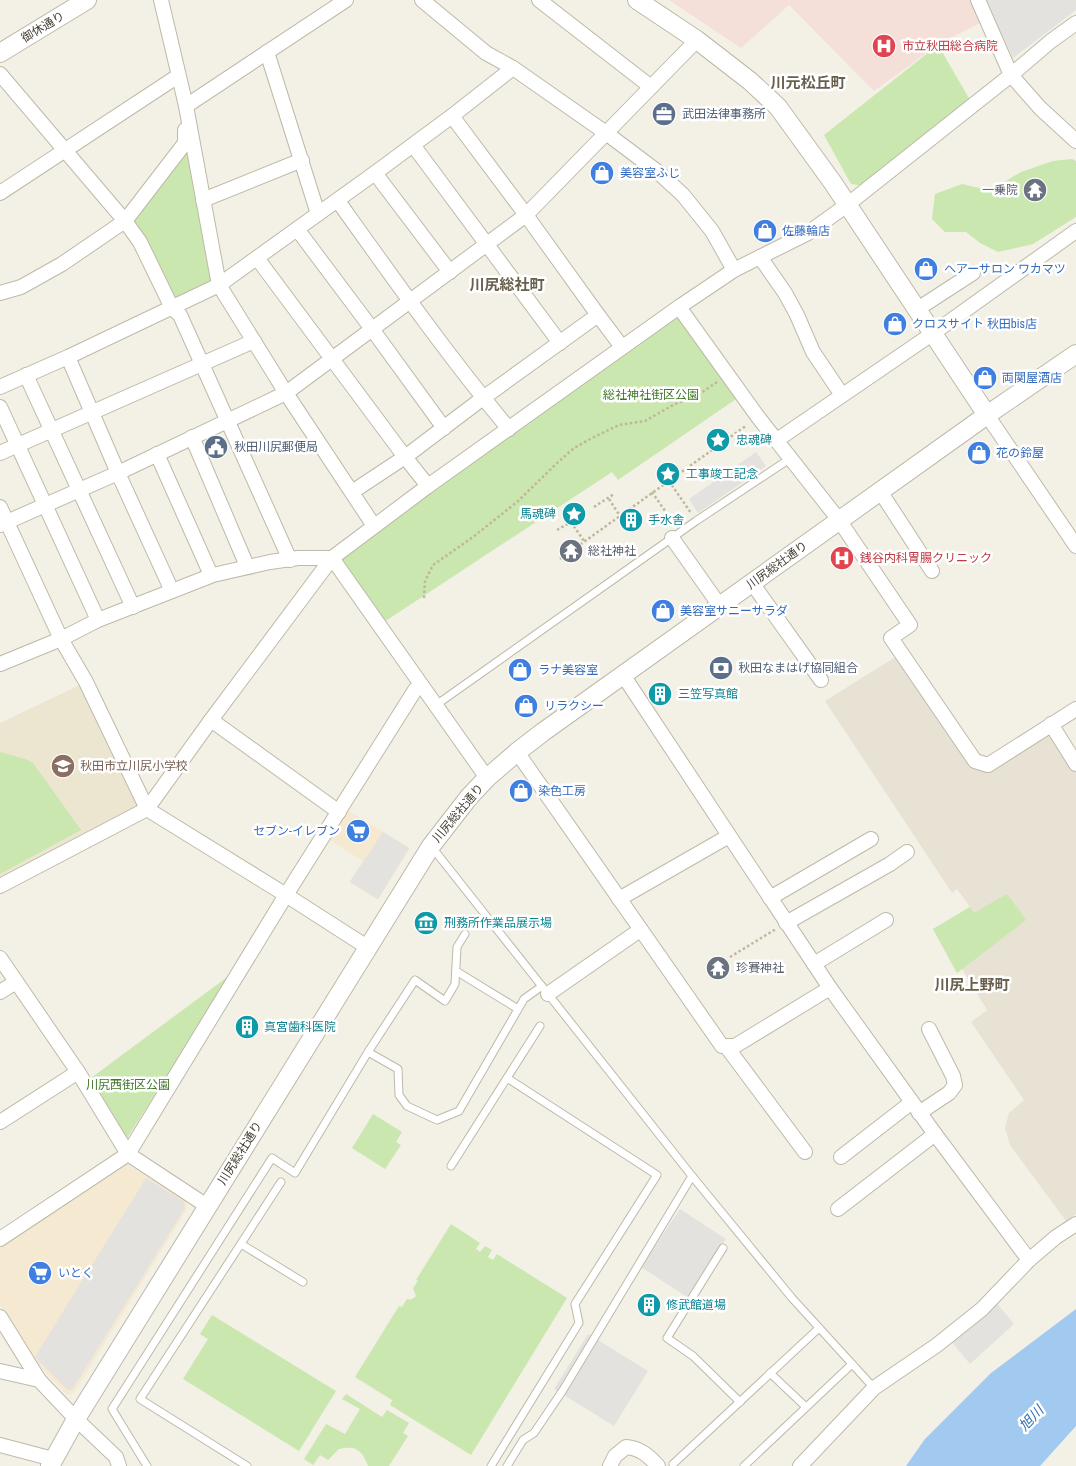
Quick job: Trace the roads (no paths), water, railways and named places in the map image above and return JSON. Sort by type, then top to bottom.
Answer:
[{"type":"street","name":"御休通り","points":[[0,53],[87,0]]},
{"type":"street","points":[[161,0],[186,106],[219,285],[286,393],[374,526]]},
{"type":"street","points":[[186,106],[346,0]]},
{"type":"street","points":[[422,0],[486,53],[513,68],[606,132],[658,172],[683,195],[712,231],[734,270]]},
{"type":"street","points":[[539,0],[651,87]]},
{"type":"street","points":[[637,0],[698,40],[750,80],[778,107],[810,150],[1076,546]]},
{"type":"street","points":[[978,0],[1011,74],[1040,108],[1075,137]]},
{"type":"street","points":[[0,886],[147,810],[211,720],[332,558],[428,486],[679,307],[734,270],[808,233],[1076,23]]},
{"type":"street","points":[[3,523],[118,473],[286,393],[526,215],[698,40]]},
{"type":"street","points":[[267,52],[318,214]]},
{"type":"street","points":[[0,387],[68,357],[219,285],[338,201],[513,68]]},
{"type":"street","points":[[0,74],[125,221],[140,242],[172,308],[180,315],[290,560]]},
{"type":"street","points":[[0,193],[178,76]]},
{"type":"street","points":[[0,293],[21,287],[62,264],[125,221],[185,143],[186,106]]},
{"type":"street","points":[[452,116],[622,347]]},
{"type":"street","points":[[413,145],[560,343]]},
{"type":"street","points":[[203,200],[302,160]]},
{"type":"street","points":[[375,173],[450,272]]},
{"type":"street","points":[[338,201],[411,302],[483,398],[509,429]]},
{"type":"street","points":[[297,229],[444,428]]},
{"type":"street","points":[[777,440],[932,334],[1076,231]]},
{"type":"street","points":[[257,258],[428,486]]},
{"type":"street","points":[[760,258],[785,293],[813,352],[842,395]]},
{"type":"street","points":[[916,310],[973,273]]},
{"type":"street","points":[[679,307],[758,417],[839,520],[910,625],[892,638],[975,762],[988,765],[1076,708]]},
{"type":"street","points":[[352,492],[405,457],[598,315]]},
{"type":"street","points":[[0,453],[254,340]]},
{"type":"street","name":"川尻総社通り","points":[[52,1463],[76,1419],[367,947],[431,846],[469,797],[487,778],[543,732],[987,415],[1076,354]]},
{"type":"street","points":[[68,357],[172,592]]},
{"type":"street","points":[[26,375],[133,607]]},
{"type":"street","points":[[0,407],[98,620]]},
{"type":"street","points":[[192,437],[247,566]]},
{"type":"street","points":[[157,454],[212,576]]},
{"type":"street","points":[[880,491],[932,571]]},
{"type":"street","points":[[0,507],[3,523],[61,640],[86,682],[147,810],[367,947]]},
{"type":"street","points":[[673,531],[720,606]]},
{"type":"street","points":[[0,664],[61,640],[98,620],[212,576],[247,566],[270,562],[298,558],[332,558]]},
{"type":"street","points":[[332,558],[487,778]]},
{"type":"street","points":[[752,583],[821,680]]},
{"type":"street","points":[[623,675],[830,988],[934,1134],[1029,1260]]},
{"type":"street","points":[[0,1239],[128,1154],[286,895],[415,690],[421,685]]},
{"type":"street","points":[[211,720],[338,812]]},
{"type":"street","points":[[1051,724],[1076,764]]},
{"type":"street","points":[[517,752],[722,1046],[735,1046],[830,988]]},
{"type":"street","points":[[619,899],[729,836]]},
{"type":"street","points":[[770,898],[871,839]]},
{"type":"street","points":[[786,922],[908,852]]},
{"type":"street","points":[[814,964],[886,920]]},
{"type":"street","points":[[545,990],[640,930]]},
{"type":"street","points":[[0,958],[78,1072],[128,1154],[207,1206]]},
{"type":"street","points":[[0,992],[16,982]]},
{"type":"street","points":[[841,1157],[916,1108],[949,1093],[955,1085],[953,1076],[929,1029]]},
{"type":"street","points":[[726,1046],[805,1152]]},
{"type":"street","points":[[0,1122],[78,1072]]},
{"type":"street","points":[[838,1209],[934,1134]]},
{"type":"street","points":[[800,1466],[874,1388],[937,1345],[982,1309],[1029,1260],[1056,1237],[1076,1224]]},
{"type":"street","points":[[0,1316],[39,1380],[116,1457],[119,1466]]},
{"type":"street","points":[[0,1371],[39,1380]]},
{"type":"street","points":[[0,1446],[52,1463]]},
{"type":"street","points":[[610,1466],[615,1456],[626,1447],[632,1447],[648,1455],[658,1466]]},
{"type":"lane","points":[[436,705],[673,531],[696,521],[791,458]]},
{"type":"lane","points":[[431,846],[692,1176],[792,1298],[874,1388]]},
{"type":"lane","points":[[147,1466],[112,1409],[272,1158],[295,1173],[368,1052],[415,980],[445,1001],[455,984],[457,946],[465,934]]},
{"type":"lane","points":[[456,970],[518,1009]]},
{"type":"lane","points":[[368,1052],[398,1069],[399,1095],[407,1106],[437,1120],[458,1111],[524,999],[545,990]]},
{"type":"lane","points":[[451,1166],[540,1026]]},
{"type":"lane","points":[[491,1466],[579,1323],[575,1304],[657,1175],[507,1078]]},
{"type":"lane","points":[[507,1466],[523,1440],[534,1433],[564,1390],[692,1176]]},
{"type":"lane","points":[[247,1466],[140,1399],[281,1182]]},
{"type":"lane","points":[[241,1244],[303,1282]]},
{"type":"lane","points":[[723,1248],[667,1338],[693,1356],[740,1402]]},
{"type":"lane","points":[[673,1464],[819,1328]]},
{"type":"lane","points":[[744,1466],[852,1364]]},
{"type":"lane","points":[[770,1374],[806,1407]]},
{"type":"water","name":"旭川","points":[[1076,1309],[1076,1426],[1040,1466],[906,1466],[925,1439],[991,1373]]},
{"type":"place","name":"市立秋田総合病院","points":[[884,46]]},
{"type":"place","name":"武田法律事務所","points":[[664,114]]},
{"type":"place","name":"美容室ふじ","points":[[602,173]]},
{"type":"place","name":"一乗院","points":[[1035,190]]},
{"type":"place","name":"佐藤輪店","points":[[765,231]]},
{"type":"place","name":"ヘアーサロン ワカマツ","points":[[926,269]]},
{"type":"place","name":"クロスサイト 秋田bis店","points":[[895,324]]},
{"type":"place","name":"両関屋酒店","points":[[985,378]]},
{"type":"place","name":"忠魂碑","points":[[718,440]]},
{"type":"place","name":"秋田川尻郵便局","points":[[216,447]]},
{"type":"place","name":"花の鈴屋","points":[[979,453]]},
{"type":"place","name":"工事竣工記念","points":[[668,474]]},
{"type":"place","name":"馬魂碑","points":[[574,514]]},
{"type":"place","name":"手水舎","points":[[631,520]]},
{"type":"place","name":"総社神社","points":[[571,551]]},
{"type":"place","name":"銭谷内科胃腸クリニック","points":[[842,558]]},
{"type":"place","name":"美容室サニーサラダ","points":[[663,611]]},
{"type":"place","name":"秋田なまはげ協同組合","points":[[721,668]]},
{"type":"place","name":"ラナ美容室","points":[[520,670]]},
{"type":"place","name":"三笠写真館","points":[[660,694]]},
{"type":"place","name":"リラクシー","points":[[526,706]]},
{"type":"place","name":"秋田市立川尻小学校","points":[[63,766]]},
{"type":"place","name":"染色工房","points":[[521,791]]},
{"type":"place","name":"セブン-イレブン","points":[[358,831]]},
{"type":"place","name":"刑務所作業品展示場","points":[[426,923]]},
{"type":"place","name":"珍賽神社","points":[[718,968]]},
{"type":"place","name":"真宮歯科医院","points":[[247,1027]]},
{"type":"place","name":"いとく","points":[[40,1273]]},
{"type":"place","name":"修武館道場","points":[[649,1305]]},
{"type":"district","name":"川元松丘町","points":[[808,83]]},
{"type":"district","name":"川尻総社町","points":[[507,285]]},
{"type":"district","name":"川尻上野町","points":[[972,985]]},
{"type":"park label","name":"総社神社街区公園","points":[[651,395]]},
{"type":"park label","name":"川尻西街区公園","points":[[128,1085]]}]
